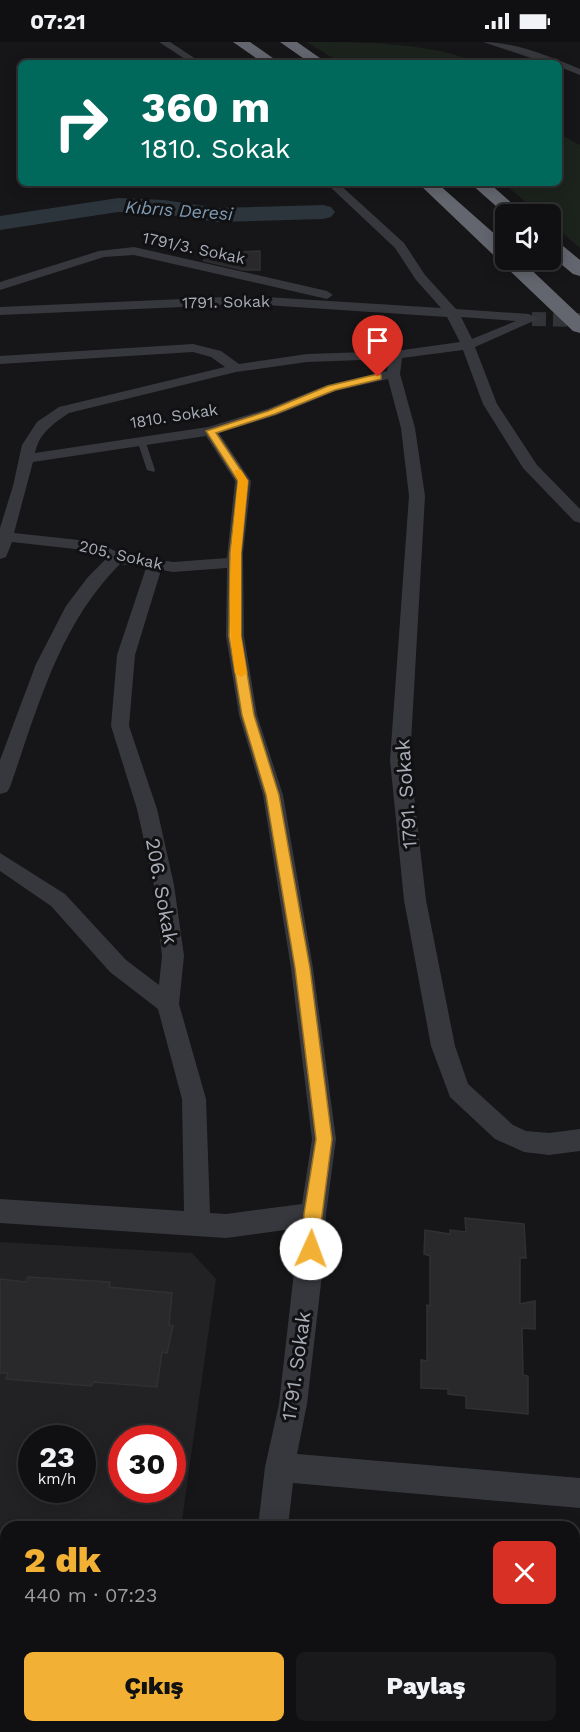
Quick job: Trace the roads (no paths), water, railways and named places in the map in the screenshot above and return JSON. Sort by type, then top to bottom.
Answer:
[{"type":"highway","points":[[240,42],[268,60]]},
{"type":"highway","points":[[287,42],[315,60]]},
{"type":"highway","points":[[431,186],[495,245]]},
{"type":"highway","points":[[482,186],[503,204]]},
{"type":"highway","points":[[561,254],[580,270]]},
{"type":"highway","points":[[520,270],[580,327]]},
{"type":"street","points":[[164,42],[192,60]]},
{"type":"street","points":[[488,42],[546,60]]},
{"type":"street","points":[[515,50],[527,42]]},
{"type":"street","points":[[562,65],[580,72]]},
{"type":"street","points":[[335,186],[400,246],[420,277],[452,313],[468,345],[490,404],[531,468],[580,518]]},
{"type":"street","name":"1791/3. Sokak","points":[[0,286],[103,254],[134,251],[383,308]]},
{"type":"street","name":"1791. Sokak","points":[[0,311],[251,300],[532,319],[468,345]]},
{"type":"street","points":[[0,554],[7,537],[29,445],[42,425],[64,410],[236,368],[307,358],[394,364],[468,345]]},
{"type":"street","points":[[0,360],[66,354],[193,348],[216,354],[236,368]]},
{"type":"street","name":"1791. Sokak","points":[[394,364],[408,428],[417,496],[400,760],[415,900],[443,1046],[458,1090],[504,1132],[524,1141],[549,1144],[580,1140]]},
{"type":"street","name":"1810. Sokak","points":[[26,459],[210,431],[272,412],[394,364]]},
{"type":"street","name":"1791. Sokak","points":[[210,431],[243,481],[236,562],[235,636],[248,715],[273,795],[302,968],[324,1139],[313,1214],[310,1266],[293,1404],[280,1467],[274,1521]]},
{"type":"street","name":"205. Sokak","points":[[7,537],[97,547],[116,558],[173,567],[236,562]]},
{"type":"street","points":[[0,787],[42,670],[74,606],[99,573],[116,558]]},
{"type":"street","name":"206. Sokak","points":[[155,564],[126,655],[120,726],[147,809],[164,885],[173,956],[168,1004],[194,1099],[197,1224]]},
{"type":"street","points":[[0,861],[58,900],[118,966],[142,987],[168,1004]]},
{"type":"street","points":[[0,1211],[226,1226],[313,1214]]},
{"type":"street","points":[[280,1467],[580,1493]]},
{"type":"lane","points":[[141,440],[151,470]]},
{"type":"waterway","name":"Kıbrıs Deresi","points":[[0,223],[118,205],[164,207],[217,215],[323,212]]},
{"type":"tunnel","points":[[532,319],[580,320]]}]
